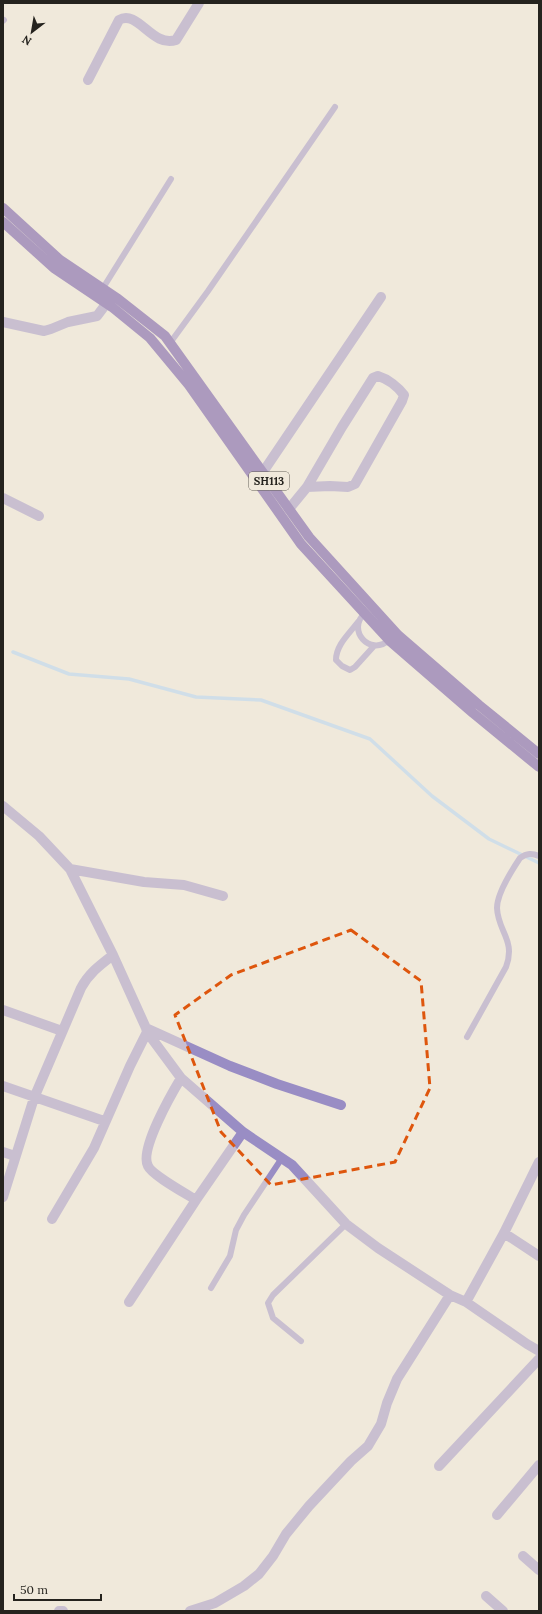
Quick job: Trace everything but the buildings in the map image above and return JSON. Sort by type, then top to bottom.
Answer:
[{"type":"main road","name":"SH113","points":[[3,208],[60,260],[103,288],[165,336],[309,537],[398,634],[479,705],[539,754]]},
{"type":"main road","name":"SH113","points":[[3,222],[54,268],[106,304],[150,338],[189,385],[301,544],[389,640],[473,713],[539,767]]},
{"type":"street","points":[[88,80],[119,20],[124,17],[130,17],[159,39],[169,43],[176,40],[199,3]]},
{"type":"street","points":[[263,472],[381,297]]},
{"type":"street","points":[[3,322],[44,331],[68,322],[97,316],[102,312],[106,304]]},
{"type":"street","points":[[289,509],[307,487],[373,378],[378,376],[399,388],[404,395],[402,401],[355,484],[348,487],[307,487]]},
{"type":"street","points":[[3,498],[39,516]]},
{"type":"street","points":[[3,806],[40,836],[70,869],[114,955],[146,1030],[181,1078],[243,1132],[292,1165],[346,1224],[378,1248],[450,1295],[466,1302],[527,1344],[539,1350]]},
{"type":"street","points":[[70,869],[144,882],[184,885],[223,896]]},
{"type":"street","points":[[3,1197],[34,1098],[62,1031],[87,978],[94,970],[114,955]]},
{"type":"street","points":[[3,1010],[62,1031]]},
{"type":"street","points":[[146,1030],[230,1066],[277,1084],[341,1105]]},
{"type":"street","points":[[52,1218],[94,1148],[104,1121],[146,1030]]},
{"type":"street","points":[[181,1078],[162,1112],[148,1148],[146,1158],[148,1166],[154,1173],[196,1200]]},
{"type":"street","points":[[3,1086],[104,1121]]},
{"type":"street","points":[[129,1302],[243,1132]]},
{"type":"street","points":[[3,1152],[15,1156]]},
{"type":"street","points":[[466,1302],[538,1167]]},
{"type":"street","points":[[504,1233],[539,1256]]},
{"type":"street","points":[[190,1611],[215,1603],[244,1586],[259,1574],[273,1556],[286,1534],[309,1506],[351,1461],[368,1446],[381,1424],[387,1402],[397,1379],[450,1295]]},
{"type":"street","points":[[439,1466],[539,1359]]},
{"type":"street","points":[[497,1515],[539,1465]]},
{"type":"street","points":[[522,1556],[539,1570]]},
{"type":"street","points":[[486,1596],[503,1611]]},
{"type":"lane","points":[[170,343],[208,291],[335,107]]},
{"type":"lane","points":[[103,288],[171,179]]},
{"type":"lane","points":[[365,614],[342,642],[336,653],[336,660],[342,666],[350,670],[355,668],[374,646]]},
{"type":"lane","points":[[358,622],[358,633],[368,644],[374,646],[385,643],[389,640]]},
{"type":"lane","points":[[467,1037],[509,959],[510,946],[499,919],[497,909],[498,899],[520,858],[526,854],[539,856]]},
{"type":"lane","points":[[211,1288],[230,1256],[236,1230],[244,1215],[282,1158]]},
{"type":"lane","points":[[301,1341],[273,1318],[268,1303],[273,1295],[346,1224]]},
{"type":"highlighted area","points":[[351,930],[421,981],[430,1088],[395,1162],[271,1185],[221,1132],[175,1015],[231,975]]},
{"type":"waterway","points":[[13,652],[69,674],[129,679],[196,697],[261,700],[370,739],[432,796],[489,839],[539,863]]}]
